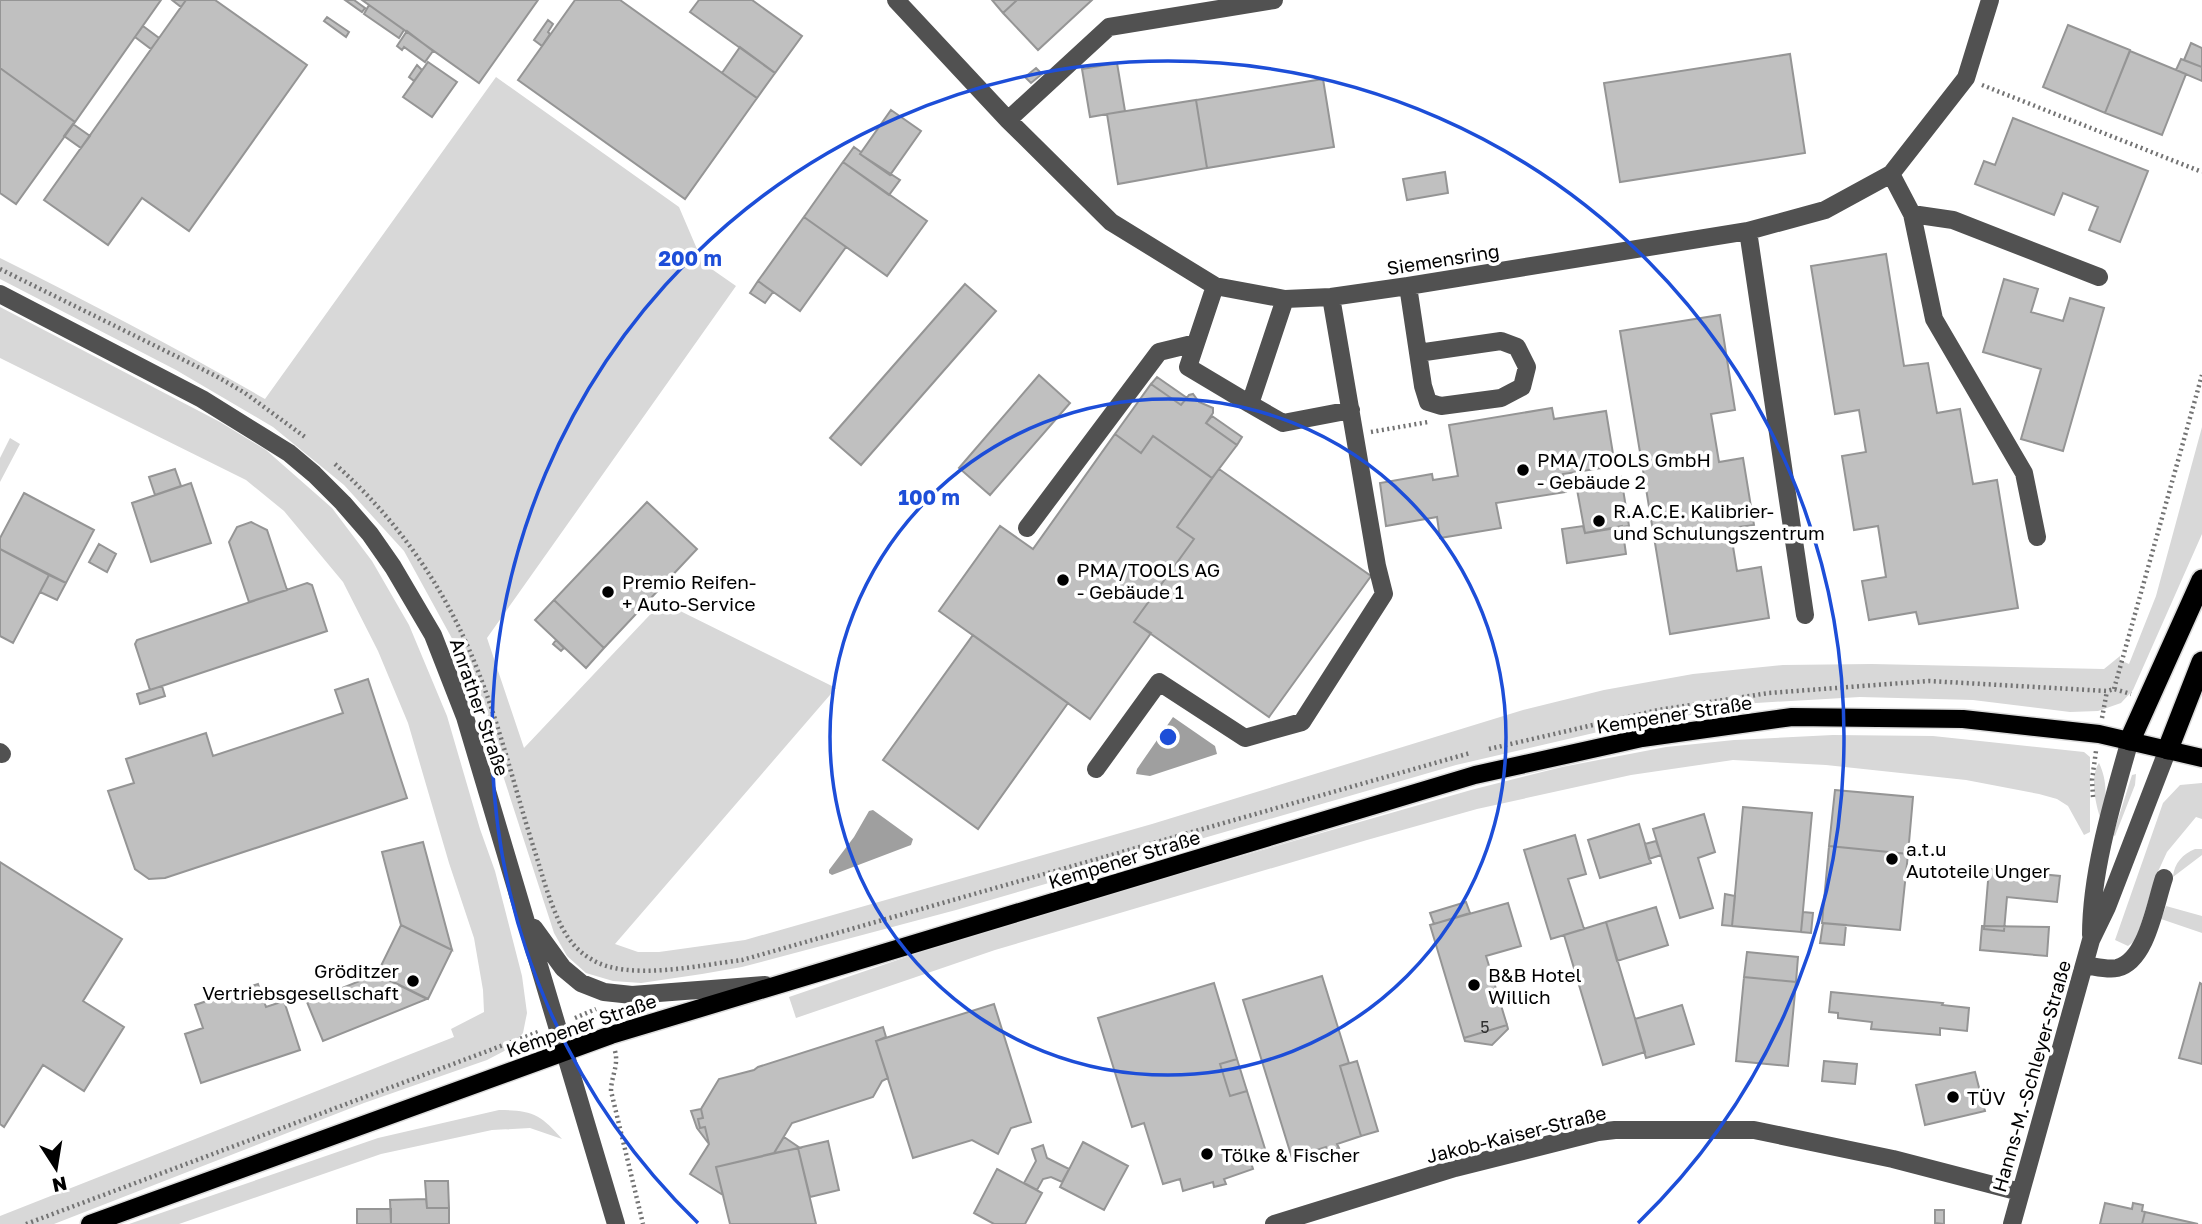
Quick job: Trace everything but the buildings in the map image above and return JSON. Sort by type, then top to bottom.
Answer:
[{"type":"highway","points":[[2130,740],[2202,580]]},
{"type":"highway","points":[[2168,749],[2202,662]]},
{"type":"main road","name":"Kempener Straße","points":[[90,1224],[611,1035],[1475,775],[1642,737],[1814,716],[1963,719],[2099,734],[2202,758]]},
{"type":"street","name":"Siemensring","points":[[896,0],[1008,120],[1111,222],[1215,286],[1285,299],[1331,297],[1408,286],[1748,231],[1825,210],[1891,174],[1966,78],[1990,0]]},
{"type":"street","points":[[1008,120],[1109,27],[1274,0]]},
{"type":"street","points":[[1891,174],[1912,214],[1934,319],[2024,473],[2038,537]]},
{"type":"street","points":[[1912,214],[1953,220],[2099,277]]},
{"type":"street","points":[[1748,231],[1805,615]]},
{"type":"street","points":[[1215,286],[1188,367],[1283,423],[1351,410]]},
{"type":"street","points":[[1408,286],[1423,386],[1429,402],[1441,406],[1501,398],[1522,387],[1527,367],[1517,347],[1502,341],[1418,352]]},
{"type":"street","name":"Anrather Straße","points":[[0,294],[202,399],[256,431],[314,474],[370,534],[433,635],[465,717],[616,1224]]},
{"type":"street","points":[[1096,769],[1159,682],[1245,738],[1303,722],[1384,594],[1331,297]]},
{"type":"street","points":[[1250,404],[1285,299]]},
{"type":"street","points":[[1027,528],[1159,352],[1196,343]]},
{"type":"street","name":"Hanns-M.-Schleyer-Straße","points":[[2091,940],[2091,908],[2103,842],[2130,740]]},
{"type":"street","name":"Hanns-M.-Schleyer-Straße","points":[[2012,1224],[2091,940],[2107,906],[2168,749]]},
{"type":"street","points":[[2084,965],[2120,968],[2138,954],[2164,878]]},
{"type":"street","points":[[523,910],[563,968],[581,983],[604,992],[632,995],[779,984]]},
{"type":"street","name":"Jakob-Kaiser-Straße","points":[[1274,1224],[1455,1168],[1615,1130],[1754,1130],[1893,1159],[2020,1192]]},
{"type":"path","points":[[1966,78],[2202,172]]},
{"type":"path","points":[[0,269],[216,376],[245,393],[309,442]]},
{"type":"path","points":[[1486,750],[1658,710],[1769,692],[1929,681],[2107,691],[2115,688],[2202,375]]},
{"type":"path","points":[[1354,434],[1443,420],[1441,406]]},
{"type":"path","points":[[328,458],[374,502],[416,552],[451,611],[468,645],[493,711],[530,836],[558,918],[577,949],[592,960],[609,967],[657,970],[742,960],[1472,753]]},
{"type":"path","points":[[2093,808],[2092,780],[2107,691]]},
{"type":"path","points":[[26,1224],[556,1025]]},
{"type":"path","points":[[611,1035],[617,1062],[611,1091],[643,1224]]},
{"type":"shaded area","points":[[496,77],[679,207],[703,263],[736,286],[487,638],[524,748],[662,602],[836,688],[615,944],[638,952],[659,952],[745,940],[1152,824],[1523,710],[1604,690],[1693,674],[1783,665],[1872,664],[2104,669],[2120,656],[2120,660],[2129,664],[2156,596],[2202,427],[2202,534],[2133,690],[2121,703],[2098,711],[2070,712],[1973,700],[1860,697],[1756,703],[1598,732],[1456,765],[956,910],[742,967],[641,983],[613,981],[586,973],[567,956],[554,933],[486,723],[455,644],[404,551],[344,485],[273,427],[176,370],[0,279],[0,258],[200,362],[265,399]]},
{"type":"shaded area","points":[[0,307],[220,422],[266,450],[332,508],[372,561],[409,625],[447,716],[495,871],[522,976],[527,1013],[523,1033],[510,1048],[487,1060],[364,1103],[54,1224],[0,1224],[0,1216],[454,1037],[451,1029],[484,1012],[483,990],[474,938],[408,723],[378,651],[343,582],[284,511],[246,480],[0,358]]},
{"type":"shaded area","points":[[10,438],[20,444],[0,482],[0,458]]},
{"type":"shaded area","points":[[1173,717],[1215,746],[1217,754],[1150,776],[1136,774],[1137,769]]},
{"type":"shaded area","points":[[1833,735],[1933,736],[2084,752],[2090,757],[2090,832],[2084,835],[2068,806],[2057,799],[2039,794],[1966,780],[1826,765],[1733,760],[1631,775],[1477,809],[995,950],[796,1018],[789,997],[962,938],[1109,894],[1471,790],[1562,767],[1666,747],[1734,740]]},
{"type":"shaded area","points":[[2099,763],[2106,790],[2100,817],[2094,782]]},
{"type":"shaded area","points":[[2136,774],[2135,785],[2115,836],[2113,835],[2132,775]]},
{"type":"shaded area","points":[[2202,783],[2202,819],[2196,817],[2167,852],[2156,876],[2136,940],[2128,946],[2115,940],[2163,803],[2180,785]]},
{"type":"shaded area","points":[[873,810],[913,839],[911,845],[832,875],[829,870],[854,837],[869,811]]},
{"type":"shaded area","points":[[2195,849],[2202,849],[2202,855],[2173,877],[2180,860]]},
{"type":"shaded area","points":[[2166,906],[2202,916],[2202,933],[2161,919]]},
{"type":"shaded area","points":[[499,1110],[535,1115],[562,1139],[530,1128],[492,1130],[381,1154],[179,1224],[129,1224],[378,1138]]},
{"type":"place","name":"PMA/TOOLS GmbH - Gebäude 2","points":[[1523,470]]},
{"type":"place","name":"R.A.C.E. Kalibrier- und Schulungszentrum","points":[[1599,521]]},
{"type":"place","name":"PMA/TOOLS AG - Gebäude 1","points":[[1063,580]]},
{"type":"place","name":"Premio Reifen- + Auto-Service","points":[[608,592]]},
{"type":"place","name":"a.t.u Autoteile Unger","points":[[1892,859]]},
{"type":"place","name":"Gröditzer Vertriebsgesellschaft","points":[[413,981]]},
{"type":"place","name":"B&B Hotel Willich","points":[[1474,985]]},
{"type":"place","name":"TÜV","points":[[1953,1097]]},
{"type":"place","name":"Tölke & Fischer","points":[[1207,1154]]}]
